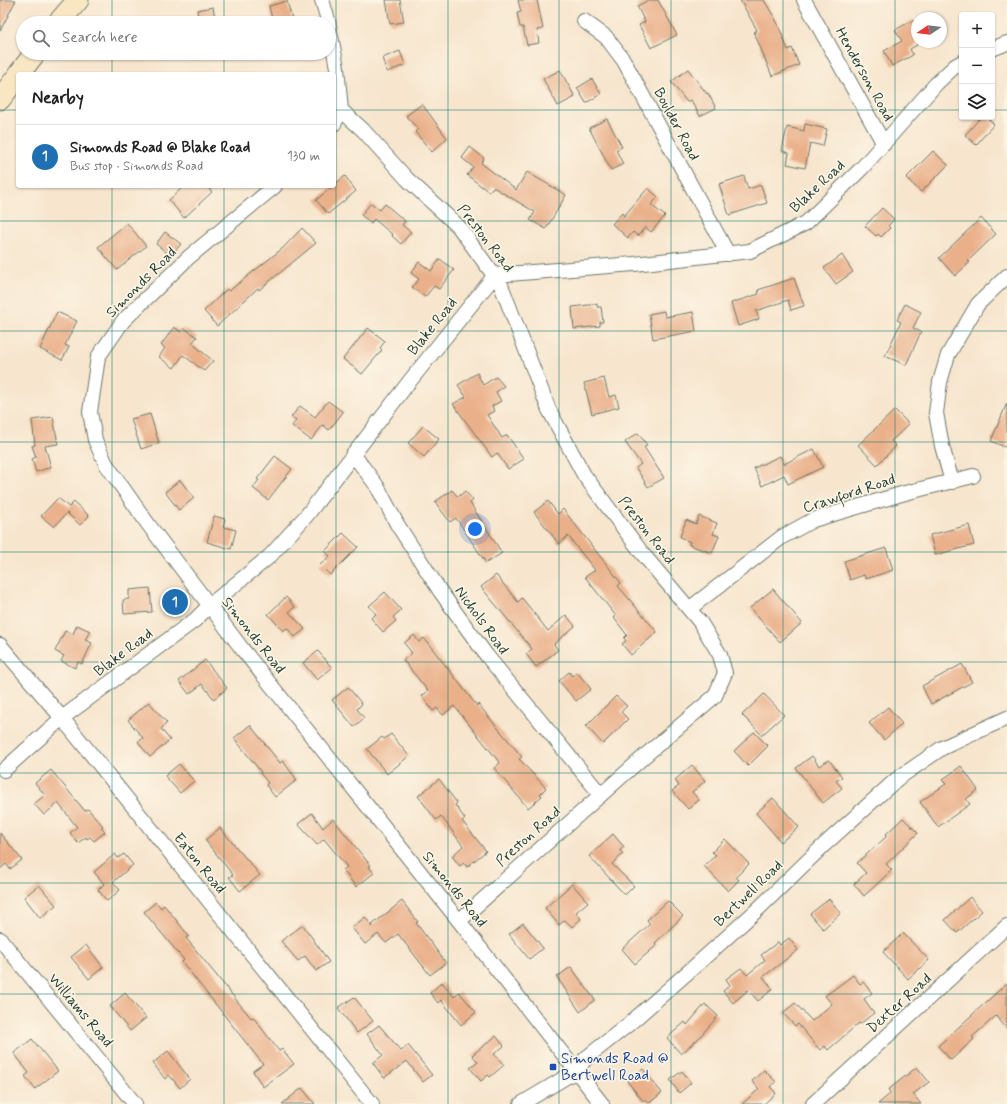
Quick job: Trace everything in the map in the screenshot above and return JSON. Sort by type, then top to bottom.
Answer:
[{"type":"main road","points":[[63,16],[75,1]]},
{"type":"main road","points":[[21,72],[30,60]]},
{"type":"main road","points":[[0,99],[16,79]]},
{"type":"street","points":[[322,0],[327,16]]},
{"type":"street","name":"Henderson Road","points":[[804,0],[884,144]]},
{"type":"street","name":"Boulder Road","points":[[584,21],[606,37],[624,61],[728,254]]},
{"type":"street","points":[[994,48],[1007,43]]},
{"type":"street","points":[[336,58],[341,110],[336,120]]},
{"type":"street","name":"Blake Road","points":[[4,770],[62,718],[195,620],[270,556],[307,515],[353,454],[495,275],[634,264],[750,251],[806,223],[884,144],[936,84],[959,64]]},
{"type":"street","name":"Preston Road","points":[[341,110],[363,130],[407,179],[458,226],[495,275],[501,285],[548,410],[584,475],[642,553],[700,622],[720,655],[725,673],[715,696],[459,921]]},
{"type":"street","name":"Simonds Road","points":[[273,188],[190,257],[123,321],[98,357],[90,412],[95,440],[106,464],[148,524],[243,650],[459,921],[602,1104]]},
{"type":"street","points":[[952,482],[942,446],[936,413],[940,382],[948,355],[978,304],[1007,276]]},
{"type":"street","name":"Nichols Road","points":[[353,454],[377,486],[398,524],[440,591],[482,650],[601,795]]},
{"type":"street","name":"Crawford Road","points":[[689,609],[782,536],[813,520],[905,493],[973,476]]},
{"type":"street","name":"Eaton Road","points":[[0,645],[62,718],[372,1104]]},
{"type":"street","name":"Bertwell Road","points":[[521,1104],[576,1071],[586,1058],[629,1024],[695,966],[897,779],[942,748],[1007,718]]},
{"type":"street","name":"Dexter Road","points":[[813,1104],[1007,926]]},
{"type":"street","name":"Williams Road","points":[[0,939],[135,1104]]},
{"type":"building","points":[[0,0],[16,0],[0,31]]},
{"type":"building","points":[[386,0],[400,0],[404,22],[390,24]]},
{"type":"building","points":[[518,0],[537,0],[543,29],[537,30],[539,43],[527,45],[523,27],[520,27],[517,13],[521,12]]},
{"type":"building","points":[[649,0],[658,0],[677,35],[651,48],[639,25],[645,22],[637,6]]},
{"type":"building","points":[[740,0],[764,0],[777,22],[788,50],[792,48],[799,65],[772,76],[754,32],[757,30]]},
{"type":"building","points":[[287,1],[291,16],[271,16],[269,6]]},
{"type":"building","points":[[213,7],[215,16],[198,16],[197,10]]},
{"type":"building","points":[[911,21],[912,48],[910,49],[913,55],[892,66],[884,51],[902,41],[895,30]]},
{"type":"building","points":[[400,51],[405,65],[387,72],[382,58]]},
{"type":"building","points":[[688,69],[707,94],[708,93],[716,108],[700,116],[691,100],[687,102],[671,82]]},
{"type":"building","points":[[560,70],[575,97],[558,106],[543,79]]},
{"type":"building","points":[[592,79],[601,94],[586,103],[577,88]]},
{"type":"building","points":[[422,104],[447,138],[432,152],[415,132],[418,129],[406,116]]},
{"type":"building","points":[[607,119],[622,147],[616,150],[623,164],[611,170],[589,128]]},
{"type":"building","points":[[978,120],[989,120],[994,124],[976,145],[965,135]]},
{"type":"building","points":[[805,124],[827,129],[823,146],[810,143],[805,168],[787,164],[789,153],[782,151],[787,127],[804,131]]},
{"type":"building","points":[[470,147],[484,158],[481,163],[516,190],[527,172],[566,195],[546,229],[530,220],[535,212],[493,187],[489,192],[467,175],[473,167],[462,158]]},
{"type":"building","points":[[933,151],[948,165],[921,192],[906,178]]},
{"type":"building","points":[[345,176],[356,191],[328,214],[316,200],[330,188],[336,188],[336,183]]},
{"type":"building","points":[[744,176],[748,189],[761,185],[767,203],[729,215],[719,184]]},
{"type":"building","points":[[182,188],[208,188],[212,192],[184,218],[169,200]]},
{"type":"building","points":[[648,188],[658,197],[651,205],[665,216],[651,232],[645,227],[638,236],[633,232],[628,238],[612,224],[622,213],[624,216]]},
{"type":"building","points":[[371,203],[380,210],[385,204],[405,221],[402,225],[411,232],[401,244],[374,219],[371,223],[361,215]]},
{"type":"building","points":[[882,208],[894,219],[888,226],[890,228],[881,237],[878,234],[876,236],[865,226]]},
{"type":"building","points":[[981,218],[996,234],[955,276],[939,258]]},
{"type":"building","points":[[127,223],[146,246],[117,270],[98,247]]},
{"type":"building","points":[[302,228],[316,243],[259,290],[258,288],[217,326],[204,311],[227,289],[229,291],[283,248]]},
{"type":"building","points":[[165,232],[181,244],[171,256],[156,244]]},
{"type":"building","points":[[842,255],[853,272],[836,284],[824,268]]},
{"type":"building","points":[[440,259],[454,270],[439,289],[434,286],[425,297],[412,287],[419,279],[411,273],[419,262],[431,271]]},
{"type":"building","points":[[794,278],[804,306],[791,310],[788,300],[756,311],[759,319],[738,326],[731,303],[759,294],[758,290]]},
{"type":"building","points":[[597,304],[597,307],[601,307],[603,322],[600,322],[600,326],[574,329],[572,307]]},
{"type":"building","points":[[905,304],[921,312],[913,328],[921,332],[906,365],[885,356],[901,322],[897,320]]},
{"type":"building","points":[[664,311],[665,317],[693,312],[696,331],[653,339],[649,314]]},
{"type":"building","points":[[57,312],[77,321],[65,345],[69,347],[62,360],[40,349]]},
{"type":"building","points":[[174,327],[181,332],[184,328],[197,337],[192,343],[213,361],[204,371],[183,355],[174,368],[159,357],[165,348],[161,345]]},
{"type":"building","points":[[368,328],[385,341],[380,348],[382,350],[362,374],[343,359]]},
{"type":"building","points":[[477,373],[483,385],[496,377],[504,386],[496,392],[501,401],[492,406],[494,411],[487,415],[502,438],[507,435],[524,459],[508,469],[497,453],[492,457],[453,404],[466,397],[458,385]]},
{"type":"building","points":[[604,378],[609,397],[616,395],[619,407],[592,414],[584,383]]},
{"type":"building","points":[[328,401],[343,412],[329,430],[323,425],[311,440],[292,426],[296,421],[291,417],[300,406],[315,417]]},
{"type":"building","points":[[1007,403],[1007,448],[991,441]]},
{"type":"building","points":[[895,410],[909,424],[891,441],[896,446],[877,465],[858,445]]},
{"type":"building","points":[[150,414],[159,443],[141,449],[131,419]]},
{"type":"building","points":[[53,417],[58,444],[45,446],[51,467],[36,472],[32,459],[36,457],[32,446],[35,445],[32,420]]},
{"type":"building","points":[[423,426],[439,439],[424,457],[408,443]]},
{"type":"building","points":[[638,433],[647,445],[644,447],[664,478],[648,487],[636,468],[641,464],[625,442]]},
{"type":"building","points":[[814,449],[823,467],[788,484],[784,475],[762,486],[754,468],[780,456],[784,464]]},
{"type":"building","points":[[275,456],[292,469],[268,500],[253,488],[259,480],[257,479]]},
{"type":"building","points":[[180,480],[194,498],[179,510],[165,492]]},
{"type":"building","points":[[452,490],[458,497],[465,491],[473,500],[470,503],[502,553],[486,563],[456,518],[450,522],[435,502]]},
{"type":"building","points":[[58,498],[69,507],[74,502],[89,516],[80,525],[67,513],[54,527],[41,516]]},
{"type":"building","points":[[548,501],[558,514],[563,509],[621,583],[618,586],[657,632],[631,655],[622,644],[626,641],[624,638],[627,635],[614,618],[616,616],[585,577],[595,570],[568,536],[559,544],[534,512]]},
{"type":"building","points":[[214,516],[225,519],[223,527],[236,530],[231,549],[207,542]]},
{"type":"building","points":[[699,516],[717,523],[713,534],[719,536],[712,553],[689,545],[690,542],[680,537],[686,520],[696,524]]},
{"type":"building","points":[[969,525],[974,545],[935,555],[930,535]]},
{"type":"building","points":[[343,533],[358,547],[330,575],[320,565],[330,556],[325,551]]},
{"type":"building","points":[[886,548],[893,570],[866,579],[864,575],[850,580],[844,561]]},
{"type":"building","points":[[496,575],[518,602],[522,598],[548,631],[566,615],[575,626],[554,644],[558,650],[536,667],[526,654],[532,649],[481,587]]},
{"type":"building","points":[[150,588],[152,612],[124,614],[123,600],[129,599],[129,590]]},
{"type":"building","points":[[773,589],[802,623],[780,642],[750,608]]},
{"type":"building","points":[[385,592],[401,610],[393,617],[396,621],[383,632],[371,618],[376,614],[369,606]]},
{"type":"building","points":[[286,597],[295,607],[289,612],[305,629],[295,637],[287,628],[283,631],[268,614]]},
{"type":"building","points":[[77,625],[90,631],[85,640],[92,643],[82,664],[78,662],[75,668],[61,661],[64,656],[55,651],[65,631],[73,634]]},
{"type":"building","points":[[414,635],[419,642],[424,638],[477,706],[478,704],[522,757],[519,759],[546,788],[540,794],[542,796],[528,808],[494,768],[500,763],[454,706],[443,715],[437,708],[433,711],[422,696],[428,691],[403,660],[412,653],[404,643]]},
{"type":"building","points":[[318,651],[332,668],[317,680],[303,663]]},
{"type":"building","points":[[205,660],[227,688],[214,699],[202,684],[189,694],[179,681]]},
{"type":"building","points":[[962,664],[972,682],[931,704],[922,686]]},
{"type":"building","points":[[569,672],[572,676],[577,672],[591,689],[576,701],[559,681]]},
{"type":"building","points":[[348,687],[362,704],[357,709],[364,718],[354,727],[332,700]]},
{"type":"building","points":[[764,694],[784,715],[762,735],[742,715]]},
{"type":"building","points":[[616,696],[627,706],[621,712],[628,719],[603,744],[586,726]]},
{"type":"building","points":[[149,702],[167,723],[161,729],[170,740],[150,757],[138,742],[143,738],[128,720]]},
{"type":"building","points":[[888,707],[902,724],[884,740],[869,723]]},
{"type":"building","points":[[250,725],[280,763],[283,761],[297,780],[275,797],[266,785],[268,783],[260,773],[261,772],[234,738]]},
{"type":"building","points":[[754,732],[768,746],[748,766],[734,751]]},
{"type":"building","points":[[391,734],[409,756],[387,774],[367,749],[382,737],[384,739]]},
{"type":"building","points":[[812,756],[819,766],[829,760],[842,777],[836,781],[842,788],[823,803],[796,768]]},
{"type":"building","points":[[179,764],[194,781],[180,793],[165,776]]},
{"type":"building","points":[[692,765],[705,781],[692,792],[699,800],[688,809],[672,791],[679,786],[675,780]]},
{"type":"building","points":[[961,766],[978,790],[966,799],[970,804],[938,827],[920,802],[946,784],[942,780]]},
{"type":"building","points":[[51,770],[85,811],[88,809],[103,826],[101,828],[105,832],[94,841],[90,837],[87,839],[86,837],[78,843],[70,833],[77,827],[58,803],[44,815],[34,804],[45,795],[35,783]]},
{"type":"building","points":[[439,779],[457,803],[455,805],[465,819],[462,821],[486,851],[467,867],[464,863],[460,866],[452,856],[463,846],[441,816],[436,820],[418,796]]},
{"type":"building","points":[[773,798],[799,827],[781,842],[756,813]]},
{"type":"building","points":[[312,813],[323,828],[333,819],[371,866],[369,867],[374,873],[356,887],[343,870],[347,867],[324,839],[317,845],[298,824]]},
{"type":"building","points":[[903,818],[918,833],[886,864],[892,870],[864,896],[854,884],[866,873],[857,863],[886,837],[885,835]]},
{"type":"building","points":[[220,828],[260,875],[240,891],[229,877],[233,875],[205,840]]},
{"type":"building","points":[[0,833],[22,860],[10,869],[6,864],[0,869]]},
{"type":"building","points":[[613,834],[624,847],[620,850],[623,854],[612,864],[634,886],[625,895],[589,856]]},
{"type":"building","points":[[725,839],[749,864],[736,877],[739,880],[728,891],[704,866],[716,855],[712,852]]},
{"type":"building","points":[[115,854],[118,858],[124,854],[133,865],[113,882],[120,890],[107,901],[98,890],[104,884],[94,872]]},
{"type":"building","points":[[572,884],[588,902],[576,912],[581,919],[572,927],[565,920],[559,925],[545,908]]},
{"type":"building","points":[[39,885],[56,905],[40,918],[24,897]]},
{"type":"building","points":[[970,897],[982,911],[957,933],[945,920]]},
{"type":"building","points":[[829,899],[841,913],[823,929],[810,914]]},
{"type":"building","points":[[402,901],[418,922],[416,923],[446,963],[430,975],[398,934],[386,943],[378,934],[365,944],[352,928],[365,917],[373,927],[372,925]]},
{"type":"building","points":[[668,901],[683,916],[655,943],[657,945],[635,964],[622,949],[650,924],[647,920]]},
{"type":"building","points":[[156,902],[161,908],[164,905],[189,936],[186,938],[251,1018],[253,1017],[279,1051],[282,1049],[294,1064],[263,1087],[253,1071],[263,1064],[182,962],[184,960],[144,912]]},
{"type":"building","points":[[523,923],[543,948],[529,959],[509,934]]},
{"type":"building","points":[[303,925],[329,962],[316,971],[305,956],[298,961],[281,941]]},
{"type":"building","points":[[903,933],[929,960],[908,979],[883,952]]},
{"type":"building","points":[[789,938],[798,950],[763,977],[773,989],[758,1001],[748,990],[733,1003],[723,991],[730,985],[726,979],[741,968],[747,975],[765,960],[761,955],[778,942],[780,945]]},
{"type":"building","points":[[86,945],[103,967],[89,979],[71,957]]},
{"type":"building","points":[[571,967],[595,1000],[580,1012],[557,977]]},
{"type":"building","points":[[853,975],[860,984],[863,982],[872,993],[864,999],[874,1013],[860,1024],[859,1023],[828,1050],[825,1046],[820,1050],[798,1024],[795,1026],[783,1013],[795,1003],[812,1021],[832,1004],[825,996]]},
{"type":"building","points":[[442,982],[454,997],[459,992],[476,1012],[461,1025],[441,1000],[438,1003],[430,993]]},
{"type":"building","points":[[1007,983],[1007,1029],[996,1016],[972,1037],[974,1039],[951,1060],[938,1046]]},
{"type":"building","points":[[125,993],[146,1018],[130,1031],[110,1006]]},
{"type":"building","points":[[354,997],[373,1021],[357,1033],[338,1008]]},
{"type":"building","points":[[705,1004],[718,1016],[697,1040],[681,1054],[667,1038],[685,1022],[687,1025]]},
{"type":"building","points":[[379,1025],[401,1051],[408,1045],[432,1075],[423,1082],[407,1061],[384,1078],[373,1063],[383,1055],[367,1034]]},
{"type":"building","points":[[496,1036],[504,1046],[494,1054],[504,1065],[490,1077],[488,1075],[481,1081],[470,1068],[478,1062],[472,1055]]},
{"type":"building","points":[[32,1039],[58,1071],[35,1089],[25,1076],[29,1073],[14,1053]]},
{"type":"building","points":[[168,1051],[190,1079],[180,1088],[169,1075],[165,1079],[153,1063]]},
{"type":"building","points":[[917,1067],[929,1082],[913,1094],[921,1104],[878,1104],[891,1093],[888,1090]]},
{"type":"building","points":[[643,1069],[662,1093],[649,1103],[646,1099],[643,1101],[627,1081]]},
{"type":"building","points":[[764,1070],[776,1082],[770,1087],[776,1093],[764,1104],[742,1104],[759,1089],[752,1081]]},
{"type":"building","points":[[682,1071],[691,1083],[679,1093],[670,1080]]},
{"type":"building","points":[[302,1088],[315,1104],[282,1104]]},
{"type":"place","name":"Simonds Road @ Blake Road","points":[[175,602]]},
{"type":"place","name":"Simonds Road @ Bertwell Road","points":[[553,1067]]}]
